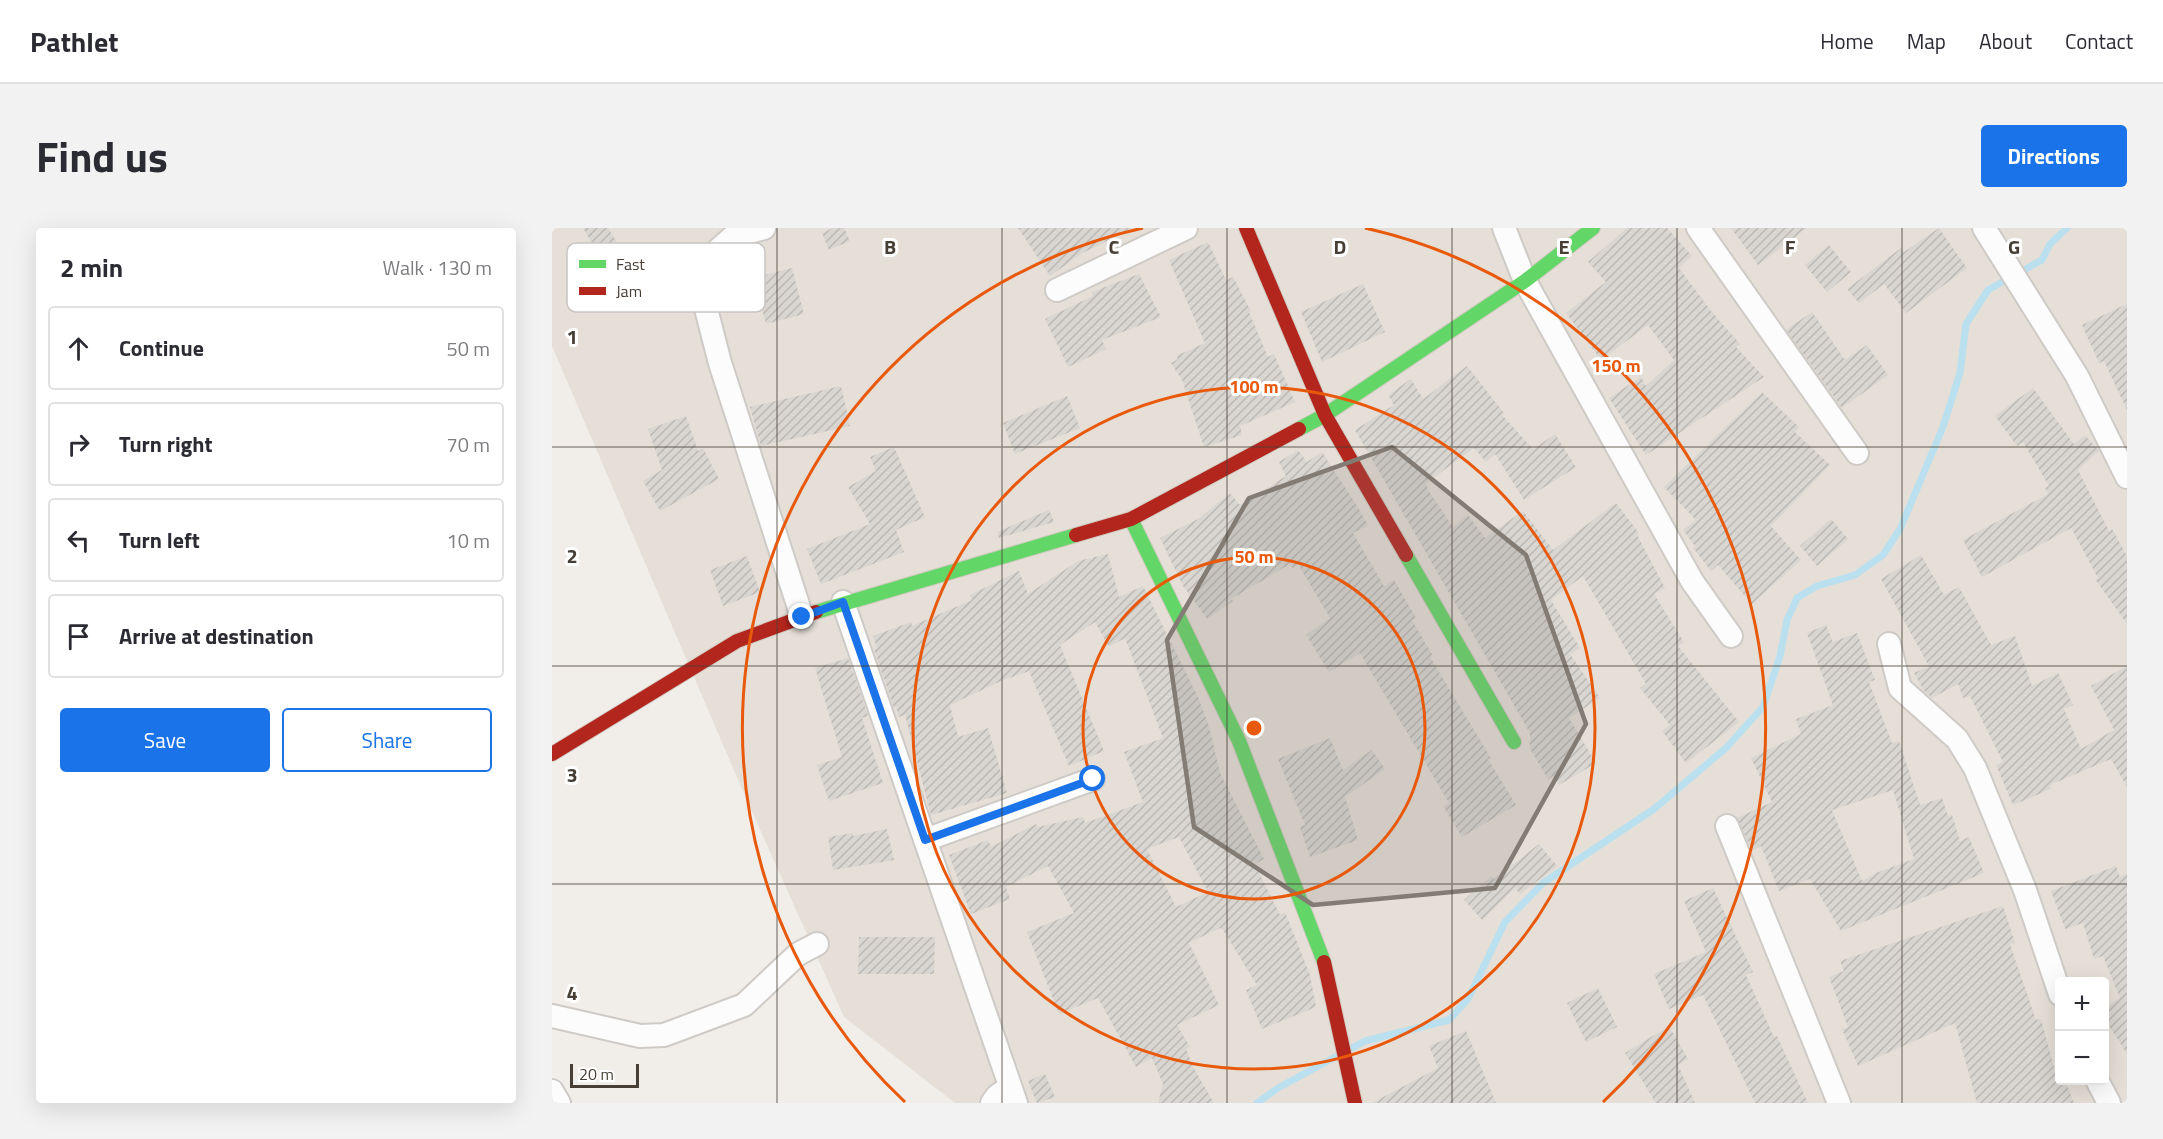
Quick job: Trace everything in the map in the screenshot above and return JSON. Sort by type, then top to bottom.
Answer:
[{"type":"street","points":[[726,243],[734,236],[764,228]]},
{"type":"street","points":[[1057,290],[1186,228]]},
{"type":"street","points":[[1246,228],[1325,415],[1514,742]]},
{"type":"street","points":[[1504,228],[1525,281],[1692,581],[1731,636]]},
{"type":"street","points":[[552,754],[737,641],[843,602],[1131,519],[1325,415],[1525,281],[1593,228]]},
{"type":"street","points":[[1698,228],[1857,453]]},
{"type":"street","points":[[1984,228],[2078,376],[2127,477]]},
{"type":"street","points":[[707,312],[720,363],[802,617]]},
{"type":"street","points":[[1131,519],[1239,741],[1260,795],[1327,970],[1355,1103]]},
{"type":"street","points":[[843,602],[1013,1095],[997,1096],[992,1103]]},
{"type":"street","points":[[1889,644],[1900,688],[1957,739],[1975,768],[2025,890],[2055,979]]},
{"type":"street","points":[[925,840],[1093,779]]},
{"type":"street","points":[[1727,826],[1839,1103]]},
{"type":"street","points":[[552,1016],[640,1036],[664,1035],[744,1005],[798,954],[817,944]]},
{"type":"street","points":[[2100,1085],[2109,1103]]},
{"type":"street","points":[[552,1091],[559,1103]]},
{"type":"highlighted area","points":[[1392,447],[1526,555],[1586,724],[1495,888],[1313,905],[1194,827],[1167,640],[1249,498]]},
{"type":"shaded area","points":[[552,228],[2127,228],[2127,1103],[955,1103],[844,1017],[745,796],[552,346]]},
{"type":"building","points":[[583,228],[608,228],[617,243],[592,243]]},
{"type":"building","points":[[833,228],[844,228],[850,241],[829,250],[822,233]]},
{"type":"building","points":[[1018,228],[1132,228],[1081,254],[1050,276]]},
{"type":"building","points":[[1627,228],[1667,228],[1692,256],[1679,268],[1711,311],[1740,344],[1736,347],[1764,377],[1646,455],[1609,398],[1641,377],[1646,386],[1674,360],[1648,325],[1601,360],[1566,313],[1606,282],[1588,262]]},
{"type":"building","points":[[1731,228],[1807,228],[1758,265]]},
{"type":"building","points":[[1939,228],[1967,268],[1906,313],[1884,284],[1859,303],[1847,289],[1901,248],[1904,252]]},
{"type":"building","points":[[1208,242],[1226,280],[1233,277],[1251,311],[1249,312],[1268,357],[1274,354],[1295,402],[1240,426],[1242,435],[1204,447],[1182,380],[1171,363],[1178,359],[1176,356],[1205,343],[1169,260]]},
{"type":"building","points":[[1829,245],[1851,272],[1827,292],[1805,265]]},
{"type":"building","points":[[792,268],[804,314],[766,324],[763,312],[765,312],[765,275]]},
{"type":"building","points":[[1139,274],[1161,317],[1102,340],[1106,349],[1068,367],[1045,319],[1093,296],[1092,292]]},
{"type":"building","points":[[1363,284],[1385,332],[1322,362],[1301,312]]},
{"type":"building","points":[[2127,304],[2127,410],[2104,361],[2099,363],[2082,325]]},
{"type":"building","points":[[1812,312],[1845,360],[1867,345],[1888,375],[1842,408],[1786,330]]},
{"type":"building","points":[[1467,366],[1504,413],[1502,415],[1533,449],[1555,434],[1576,467],[1524,500],[1495,454],[1486,462],[1474,448],[1426,483],[1428,490],[1453,527],[1468,515],[1485,538],[1523,511],[1553,550],[1616,503],[1639,533],[1637,535],[1665,588],[1654,594],[1684,642],[1678,646],[1739,722],[1686,763],[1662,731],[1670,725],[1640,688],[1646,684],[1583,576],[1551,600],[1580,648],[1570,654],[1600,698],[1569,718],[1596,763],[1559,785],[1553,776],[1548,779],[1530,749],[1530,733],[1355,430],[1394,405],[1388,395],[1411,379],[1423,399]]},
{"type":"building","points":[[841,386],[850,426],[761,446],[750,407]]},
{"type":"building","points":[[2033,388],[2074,444],[2085,435],[2099,451],[2078,470],[2109,531],[2112,529],[2127,556],[2127,624],[2095,579],[2098,578],[2071,528],[1982,577],[1963,540],[2048,494],[2045,488],[2049,486],[2023,442],[2017,446],[1995,416]]},
{"type":"building","points":[[1762,392],[1799,427],[1795,432],[1830,465],[1771,526],[1801,560],[1752,604],[1718,565],[1711,571],[1693,548],[1695,546],[1683,530],[1696,520],[1664,487]]},
{"type":"building","points":[[1067,396],[1080,428],[1015,454],[1003,423]]},
{"type":"building","points":[[686,416],[698,451],[703,448],[719,479],[660,511],[643,481],[662,470],[648,429]]},
{"type":"building","points":[[894,447],[925,517],[896,530],[904,552],[821,584],[807,549],[870,524],[848,487],[876,471],[870,457]]},
{"type":"building","points":[[1298,450],[1307,462],[1322,452],[1357,506],[1368,525],[1353,533],[1384,586],[1394,580],[1416,618],[1412,620],[1433,656],[1430,657],[1491,758],[1488,759],[1516,805],[1462,837],[1443,806],[1449,803],[1360,653],[1329,672],[1306,635],[1330,618],[1298,564],[1292,568],[1290,564],[1231,599],[1233,601],[1207,619],[1183,586],[1160,538],[1198,519],[1230,493],[1240,505],[1286,476],[1279,462]]},
{"type":"building","points":[[1049,510],[1054,522],[999,538],[997,532]]},
{"type":"building","points":[[1831,519],[1848,539],[1817,566],[1800,546]]},
{"type":"building","points":[[1108,554],[1119,597],[1143,586],[1198,697],[1209,726],[1220,773],[1264,859],[1255,864],[1280,915],[1285,912],[1310,975],[1316,1007],[1262,1029],[1246,990],[1257,985],[1223,930],[1220,928],[1189,943],[1219,1005],[1177,1025],[1190,1047],[1186,1049],[1194,1069],[1214,1103],[1158,1103],[1163,1084],[1152,1058],[1136,1067],[1098,998],[1059,1014],[1027,932],[1074,913],[1048,866],[1006,887],[1010,899],[971,914],[949,855],[988,840],[991,847],[1036,824],[1038,827],[1083,817],[1085,823],[1143,802],[1124,752],[1163,738],[1125,638],[1109,647],[1095,622],[1060,645],[1104,751],[1069,766],[1029,671],[1001,681],[950,705],[958,737],[988,728],[1007,793],[931,815],[905,715],[899,717],[896,707],[894,708],[874,649],[877,648],[873,636],[911,622],[912,626],[972,600],[970,595],[1019,571],[1028,594],[1078,561]],"holes":[[[1179,837],[1208,892],[1176,907],[1147,849]]]},
{"type":"building","points":[[1921,555],[1944,595],[1959,587],[1991,645],[2015,636],[2032,686],[2058,673],[2073,705],[2064,709],[2081,749],[2114,730],[2091,686],[2127,666],[2127,787],[2111,759],[2050,785],[2051,789],[2013,805],[1996,765],[2003,762],[1970,696],[1963,698],[1958,684],[1932,698],[1924,691],[1914,673],[1929,666],[1881,579]]},
{"type":"building","points":[[747,556],[760,592],[723,606],[710,570]]},
{"type":"building","points":[[1826,625],[1833,642],[1857,633],[1875,680],[1869,682],[1892,743],[1899,741],[1920,805],[1942,798],[1948,816],[1952,815],[1960,841],[1969,837],[1984,873],[1841,931],[1810,879],[1779,891],[1761,846],[1752,851],[1737,818],[1772,802],[1751,758],[1801,734],[1796,719],[1833,705],[1807,633]],"holes":[[[1893,790],[1914,859],[1876,873],[1862,881],[1832,810]]]},
{"type":"building","points":[[848,658],[868,716],[862,718],[883,783],[829,801],[817,765],[842,757],[815,668]]},
{"type":"building","points":[[1330,738],[1343,770],[1372,750],[1385,769],[1345,797],[1358,840],[1310,857],[1300,827],[1305,825],[1278,759]]},
{"type":"building","points":[[887,829],[894,860],[833,870],[828,837],[853,833],[853,836]]},
{"type":"building","points":[[1539,844],[1557,866],[1520,894],[1515,888],[1482,920],[1464,900],[1491,876],[1494,879]]},
{"type":"building","points":[[2116,866],[2120,877],[2127,873],[2127,1054],[2109,1026],[2109,1005],[2120,998],[2103,956],[2094,959],[2083,923],[2065,929],[2051,891]]},
{"type":"building","points":[[1713,888],[1753,972],[1746,975],[1774,1037],[1777,1036],[1808,1103],[1755,1103],[1703,995],[1669,1009],[1654,974],[1706,952],[1684,901]]},
{"type":"building","points":[[2003,906],[2015,943],[2010,944],[2036,1020],[2041,1019],[2055,1072],[2055,1085],[2067,1085],[2074,1103],[1977,1103],[1955,1023],[1858,1066],[1842,1029],[1848,1027],[1829,977],[1844,971],[1840,961]]},
{"type":"building","points":[[859,937],[935,937],[934,974],[858,974]]},
{"type":"building","points":[[1598,988],[1617,1027],[1586,1042],[1567,1003]]},
{"type":"building","points":[[1669,1026],[1688,1059],[1678,1065],[1695,1103],[1656,1103],[1625,1053]]},
{"type":"building","points":[[1466,1031],[1496,1103],[1372,1103],[1438,1068],[1429,1046]]},
{"type":"building","points":[[1045,1074],[1055,1097],[1037,1103],[1028,1081]]},
{"type":"waterway","points":[[1352,1048],[1365,1041],[1449,1020],[1468,999],[1505,922],[1543,883],[1654,809],[1726,748],[1763,707],[1780,656],[1787,620],[1797,598],[1817,586],[1855,575],[1883,555],[1900,529],[1943,427],[1960,373],[1966,324],[1988,290],[2042,260],[2050,244],[2067,228]]},
{"type":"waterway","points":[[1257,1103],[1278,1088],[1337,1056]]},
{"type":"traffic: fast","points":[[1299,429],[1325,415],[1525,281],[1593,228]]},
{"type":"traffic: fast","points":[[1131,519],[1239,741],[1324,962]]},
{"type":"traffic: fast","points":[[816,612],[1076,535]]},
{"type":"traffic: fast","points":[[1406,555],[1514,742]]},
{"type":"traffic: jam","points":[[1246,228],[1325,415],[1406,555]]},
{"type":"traffic: jam","points":[[1076,535],[1131,519],[1299,429]]},
{"type":"traffic: jam","points":[[552,754],[737,641],[816,612]]},
{"type":"traffic: jam","points":[[1324,962],[1355,1103]]},
{"type":"route","points":[[802,617],[843,602],[925,840],[1093,779]]}]
